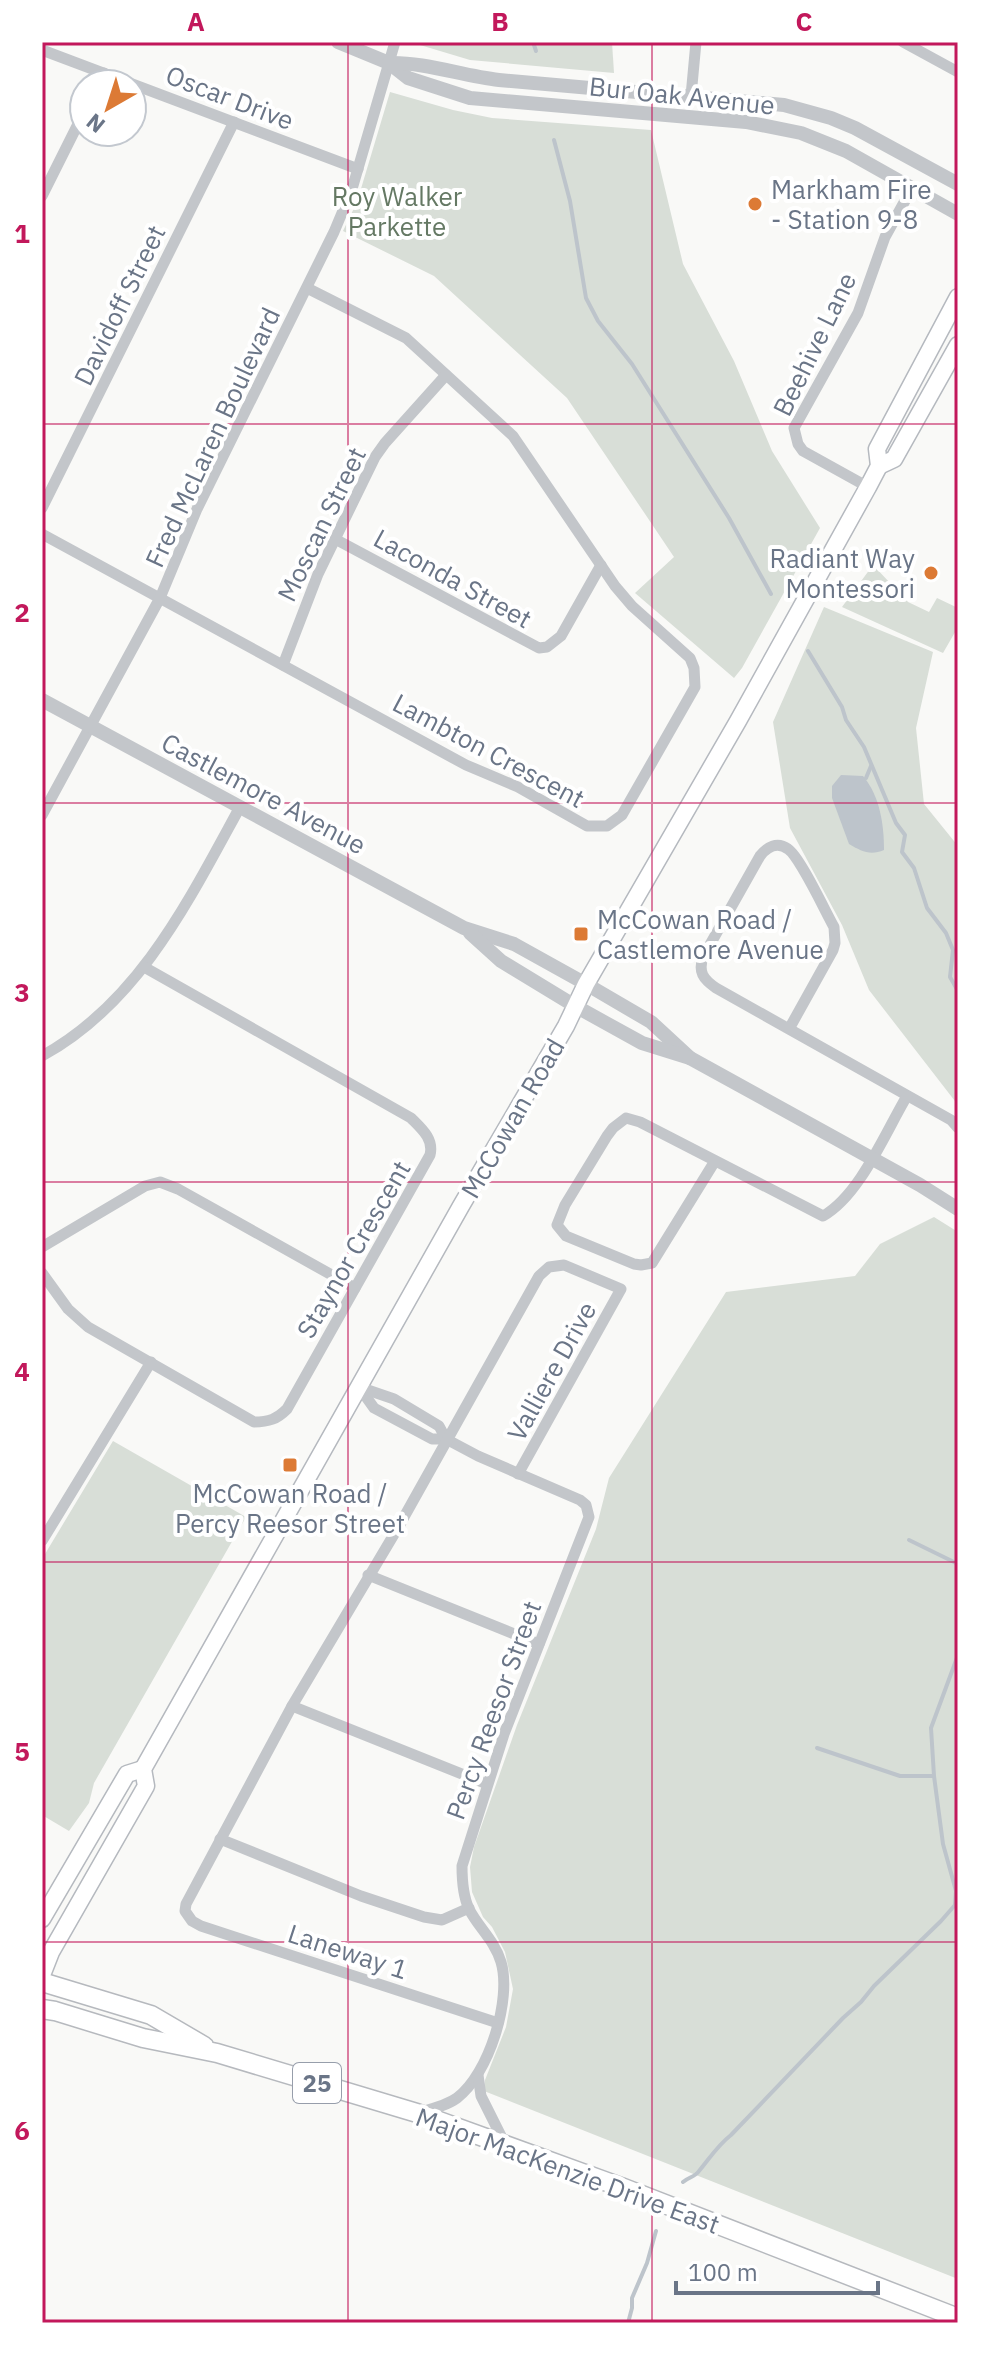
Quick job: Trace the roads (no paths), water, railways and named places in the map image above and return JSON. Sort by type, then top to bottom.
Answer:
[{"type":"main road","name":"McCowan Road","points":[[42,1975],[51,1952],[146,1786],[143,1769],[566,1026],[586,984],[738,721],[868,487],[879,466],[877,449],[958,297]]},
{"type":"main road","name":"McCowan Road","points":[[879,466],[894,459],[958,345]]},
{"type":"main road","name":"McCowan Road","points":[[42,1919],[127,1774],[143,1769]]},
{"type":"main road","name":"Major MacKenzie Drive East","points":[[42,1982],[151,2015],[217,2053]]},
{"type":"main road","name":"Major MacKenzie Drive East","points":[[42,2009],[143,2038],[217,2053],[417,2113],[958,2318]]},
{"type":"street","name":"Bur Oak Avenue","points":[[338,42],[389,63],[408,78],[485,101],[746,122],[788,129],[830,143],[958,214]]},
{"type":"street","name":"Fred McLaren Boulevard","points":[[42,815],[160,598],[197,509],[343,213],[395,42]]},
{"type":"street","points":[[691,96],[696,42]]},
{"type":"street","points":[[903,42],[958,72]]},
{"type":"street","name":"Oscar Drive","points":[[42,50],[80,68]]},
{"type":"street","name":"Bur Oak Avenue","points":[[389,63],[413,62],[477,78],[784,105],[831,118],[865,132],[958,184]]},
{"type":"street","name":"Oscar Drive","points":[[148,94],[358,169]]},
{"type":"street","name":"Davidoff Street","points":[[42,508],[234,122]]},
{"type":"street","points":[[42,196],[68,144]]},
{"type":"street","name":"Beehive Lane","points":[[868,487],[803,451],[794,428],[858,313],[885,237],[912,188]]},
{"type":"street","name":"Lambton Crescent","points":[[42,534],[466,765],[518,787],[587,826],[607,826],[622,815],[695,687],[696,678],[690,658],[632,606],[615,586],[513,436],[414,344],[307,288]]},
{"type":"street","name":"Moscan Street","points":[[283,665],[312,589],[375,457],[446,375]]},
{"type":"street","name":"Laconda Street","points":[[335,539],[539,648],[547,647],[561,636],[601,565]]},
{"type":"street","name":"Castlemore Avenue","points":[[42,700],[464,928],[514,944],[651,1022],[690,1058]]},
{"type":"street","points":[[42,1056],[89,1024],[144,967],[177,920],[240,807]]},
{"type":"street","points":[[789,1029],[833,950],[835,934],[797,860],[786,848],[778,845],[771,846],[760,856],[700,964],[701,974],[707,982],[789,1029],[907,1096],[951,1120],[958,1128]]},
{"type":"street","name":"Castlemore Avenue","points":[[464,928],[501,961],[575,1006],[642,1043],[690,1058],[958,1209]]},
{"type":"street","name":"Staynor Crescent","points":[[42,1273],[77,1319],[88,1327],[254,1422],[267,1422],[278,1418],[287,1409],[426,1166],[432,1149],[427,1135],[411,1118],[144,967]]},
{"type":"street","points":[[715,1161],[652,1263],[634,1264],[566,1236],[557,1225],[565,1205],[607,1136],[626,1118],[640,1122],[823,1216],[850,1194],[907,1096]]},
{"type":"street","points":[[42,1247],[145,1186],[160,1182],[178,1189],[355,1288]]},
{"type":"street","name":"Valliere Drive","points":[[446,1439],[543,1271],[564,1265],[621,1289],[518,1474]]},
{"type":"street","points":[[42,1541],[151,1362]]},
{"type":"street","name":"Percy Reesor Street","points":[[359,1387],[374,1408],[432,1439],[446,1439],[580,1500],[586,1505],[589,1517],[487,1784],[462,1866],[463,1889],[469,1908],[490,1938],[500,1961],[504,1996],[498,2023],[478,2075],[458,2097],[445,2105],[417,2113]]},
{"type":"street","points":[[446,1439],[292,1706],[220,1839],[361,1896],[424,1917],[442,1920],[469,1908]]},
{"type":"street","points":[[368,1575],[539,1644]]},
{"type":"street","points":[[292,1706],[487,1784]]},
{"type":"street","name":"Laneway 1","points":[[220,1839],[186,1904],[187,1916],[201,1926],[498,2023]]},
{"type":"street","points":[[478,2075],[481,2096],[505,2144]]},
{"type":"waterway","points":[[533,42],[536,51]]},
{"type":"waterway","points":[[554,140],[570,201],[586,298],[598,321],[632,364],[729,518],[771,594]]},
{"type":"waterway","points":[[808,651],[864,747],[896,823],[905,835],[902,852],[914,868],[927,908],[946,933],[953,950],[950,977],[958,991]]},
{"type":"waterway","points":[[866,778],[871,766]]},
{"type":"waterway","points":[[909,1540],[958,1564]]},
{"type":"waterway","points":[[683,2182],[697,2173],[722,2143],[955,1905],[956,1891],[943,1844],[931,1728],[958,1655]]},
{"type":"waterway","points":[[817,1748],[900,1776],[933,1776]]},
{"type":"waterway","points":[[628,2323],[632,2298],[656,2231]]},
{"type":"place","name":"Markham Fire - Station 9-8","points":[[755,204]]},
{"type":"place","name":"Radiant Way Montessori","points":[[931,573]]},
{"type":"place","name":"McCowan Road / Castlemore Avenue","points":[[581,934]]},
{"type":"place","name":"McCowan Road / Percy Reesor Street","points":[[290,1465]]},
{"type":"park label","name":"Roy Walker Parkette","points":[[397,211]]}]
